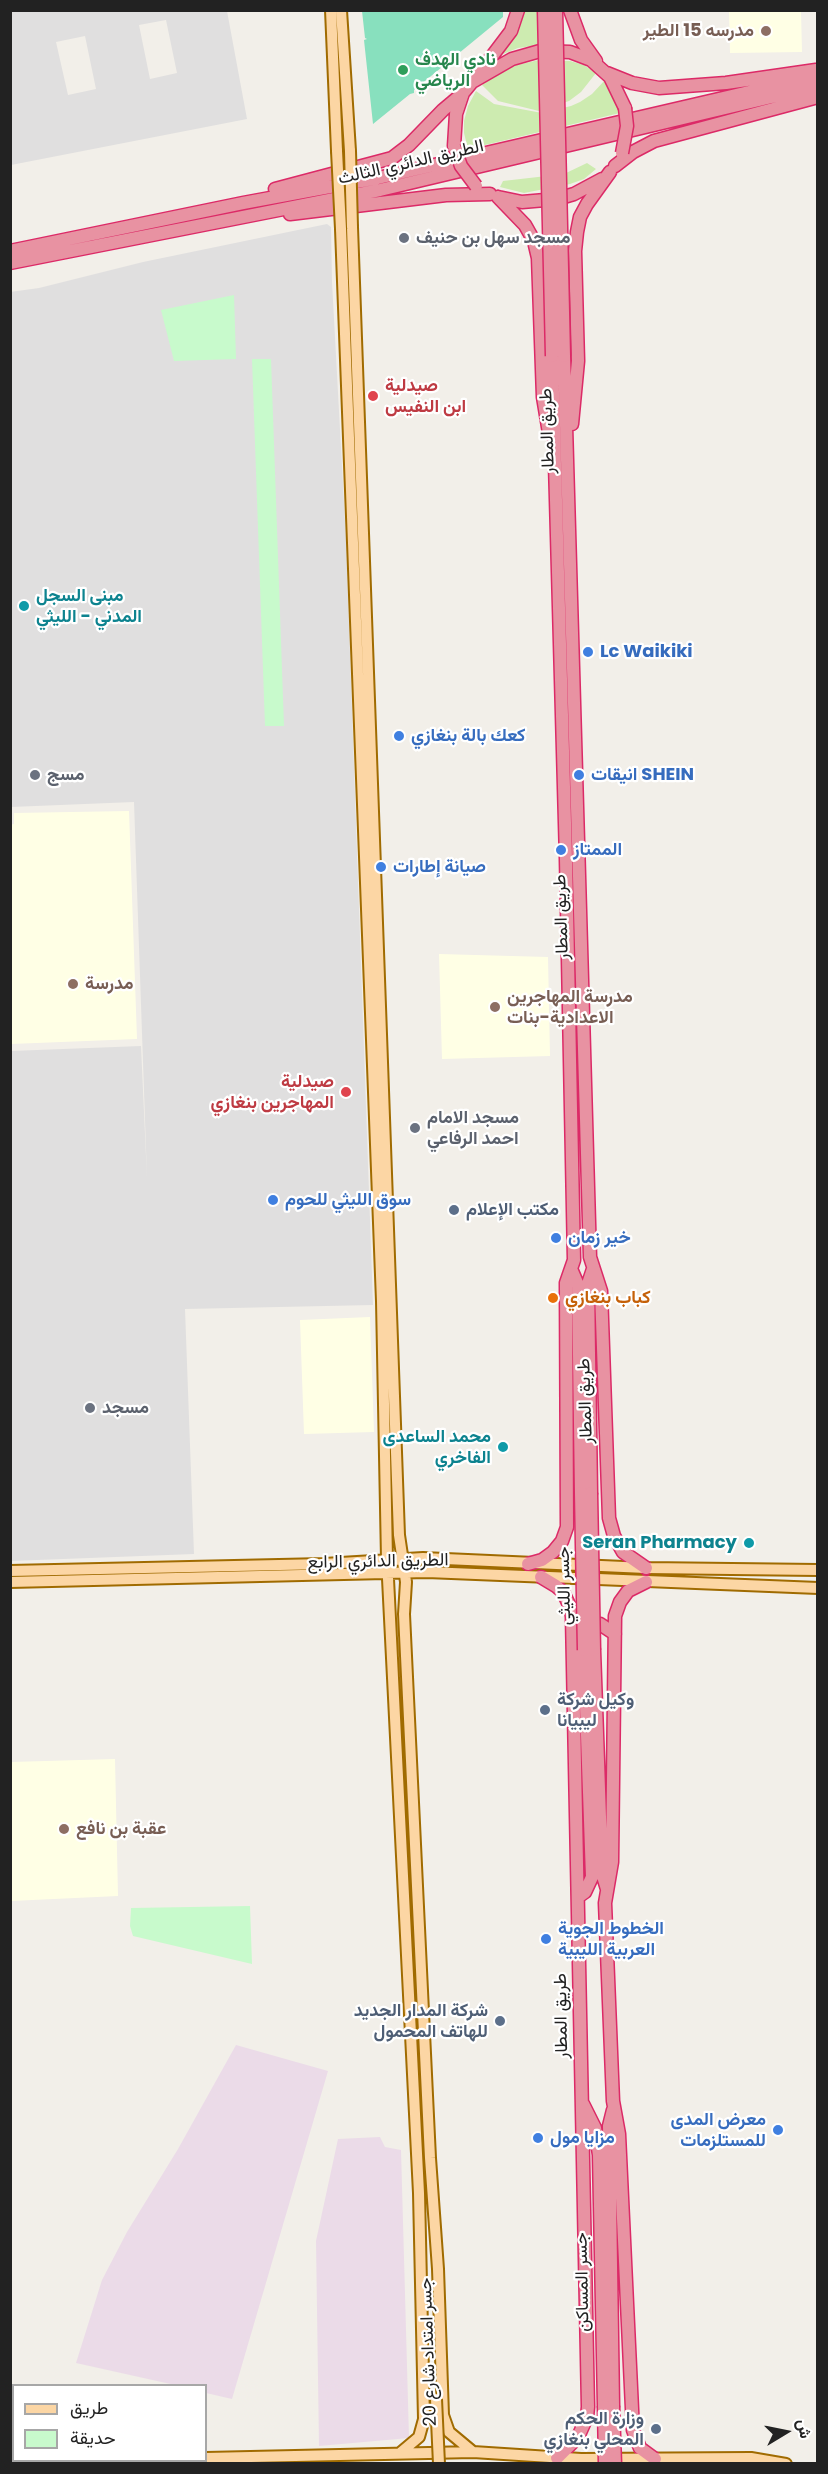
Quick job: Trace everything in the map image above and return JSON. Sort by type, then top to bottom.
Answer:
[{"type":"highway","points":[[243,202],[266,192],[392,158],[410,145],[443,110],[463,93],[511,32],[518,10]]},
{"type":"highway","points":[[544,10],[558,356]]},
{"type":"highway","points":[[556,10],[558,356]]},
{"type":"highway","points":[[568,440],[576,393],[575,251],[577,232],[580,217],[587,204],[622,153],[627,126],[625,108],[604,70],[581,40],[570,10]]},
{"type":"highway","points":[[472,82],[500,65],[540,51],[570,52],[591,60],[604,70],[632,83],[659,88],[716,84],[818,69]]},
{"type":"highway","name":"الطريق الدائري الثالث","points":[[10,250],[243,202],[378,178],[818,76]]},
{"type":"highway","name":"الطريق الدائري الثالث","points":[[10,263],[380,190],[818,86]]},
{"type":"highway","points":[[463,93],[456,114],[454,146],[461,166],[476,186],[494,196],[525,225],[536,250],[544,413],[554,454]]},
{"type":"highway","points":[[259,213],[277,215],[446,195],[494,196],[522,202],[557,199],[589,187],[633,152],[654,141],[818,97]]},
{"type":"highway","name":"طريق المطار","points":[[558,356],[568,440],[589,1246],[593,1269],[601,1291],[607,1509],[611,1528],[618,1544],[630,1558],[646,1568]]},
{"type":"highway","name":"طريق المطار","points":[[528,1564],[548,1556],[558,1546],[567,1527],[568,1508],[566,1289],[574,1260],[571,1047],[554,454],[558,356]]},
{"type":"highway","name":"جسر الليثي","points":[[593,1269],[588,1284],[594,1628],[602,1873],[607,1889]]},
{"type":"highway","name":"جسر الليثي","points":[[572,1271],[578,1285],[584,1639],[592,1877],[590,1885],[578,1897]]},
{"type":"highway","points":[[568,1508],[578,1515],[591,1516],[607,1509]]},
{"type":"highway","name":"طريق المطار","points":[[541,1577],[556,1586],[568,1600],[573,1631],[588,2407],[578,2437],[556,2458]]},
{"type":"highway","points":[[646,1582],[634,1587],[620,1602],[615,1616],[612,1862],[605,1904],[614,2108],[619,2134],[632,2412],[636,2442],[644,2452],[655,2459]]},
{"type":"highway","points":[[573,1631],[582,1625],[594,1623],[606,1626],[615,1634]]},
{"type":"highway","name":"جسر المساكن","points":[[582,2103],[595,2128],[599,2155],[605,2463]]},
{"type":"highway","name":"جسر المساكن","points":[[614,2108],[609,2126],[615,2463]]},
{"type":"highway","points":[[588,2407],[599,2415],[613,2418],[632,2412]]},
{"type":"main road","points":[[331,10],[337,152],[347,228],[399,1535],[406,1573],[404,1614],[437,2242],[444,2421],[449,2432],[473,2452]]},
{"type":"main road","points":[[341,10],[350,151],[347,228],[382,1301],[387,1559],[420,2241],[424,2419],[419,2437],[400,2453]]},
{"type":"main road","points":[[399,1535],[406,1546],[423,1558]]},
{"type":"main road","points":[[370,1561],[380,1553],[387,1537]]},
{"type":"main road","name":"الطريق الدائري الرابع","points":[[10,1571],[370,1561],[404,1558],[646,1568],[818,1570]]},
{"type":"main road","name":"الطريق الدائري الرابع","points":[[10,1582],[406,1573],[818,1588]]},
{"type":"main road","points":[[402,1839],[416,1838]]},
{"type":"main road","points":[[418,2175],[423,2180],[432,2178]]},
{"type":"main road","name":"جسر امتداد شارع 20","points":[[420,2241],[426,2259],[433,2399],[439,2463]]},
{"type":"main road","name":"جسر امتداد شارع 20","points":[[433,2463],[433,2257],[437,2242]]},
{"type":"main road","points":[[207,2458],[473,2452],[581,2459],[751,2458],[786,2463]]},
{"type":"main road","points":[[25,2463],[61,2462]]},
{"type":"shaded area","points":[[11,10],[227,11],[247,119],[11,165]],"holes":[[[166,20],[177,73],[150,79],[139,25]],[[85,36],[96,89],[68,95],[56,42]]]},
{"type":"shaded area","name":"مدرسه 15 الطير","points":[[729,11],[801,11],[802,52],[730,53]]},
{"type":"shaded area","points":[[327,224],[331,227],[346,540],[373,1305],[185,1309],[194,1554],[11,1561],[11,1051],[141,1046],[147,1178],[134,802],[11,807],[10,292],[39,288],[143,262]]},
{"type":"shaded area","points":[[129,811],[137,1039],[11,1044],[10,825],[14,824],[14,813]]},
{"type":"shaded area","name":"مدرسة المهاجرين الاعدادية-بنات","points":[[439,954],[548,957],[550,1056],[442,1059]]},
{"type":"shaded area","points":[[370,1317],[374,1432],[304,1434],[300,1320]]},
{"type":"shaded area","name":"عقبة بن نافع","points":[[115,1759],[118,1896],[11,1901],[11,1762]]},
{"type":"shaded area","points":[[236,2045],[328,2071],[232,2399],[207,2393],[207,2384],[170,2384],[76,2363],[102,2280],[127,2232],[178,2149]]},
{"type":"shaded area","points":[[380,2137],[385,2147],[401,2150],[409,2438],[319,2446],[316,2241],[338,2139]]},
{"type":"green space","name":"نادي الهدف الرياضي","points":[[362,11],[503,11],[503,17],[414,90],[414,93],[373,124],[364,40],[367,39]]},
{"type":"green space","points":[[523,11],[539,11],[540,45],[518,48],[503,54],[502,52],[515,35]]},
{"type":"green space","points":[[539,60],[570,61],[584,65],[596,73],[581,92],[569,101],[539,111],[498,101],[482,85],[497,73]]},
{"type":"green space","points":[[605,80],[618,103],[620,113],[468,149],[464,121],[468,106],[476,91],[494,104],[542,113],[580,102],[592,94]]},
{"type":"green space","points":[[587,163],[596,169],[584,179],[570,184],[524,193],[500,187],[503,181],[564,174]]},
{"type":"green space","points":[[234,295],[236,359],[174,361],[161,310]]},
{"type":"green space","points":[[252,359],[271,359],[284,726],[265,726]]},
{"type":"green space","points":[[250,1906],[252,1964],[133,1936],[130,1926],[131,1908]]},
{"type":"place","name":"مدرسه 15 الطير","points":[[766,31]]},
{"type":"place","name":"نادي الهدف الرياضي","points":[[403,70]]},
{"type":"place","name":"مسجد سهل بن حنيف","points":[[404,238]]},
{"type":"place","name":"صيدلية ابن النفيس","points":[[373,396]]},
{"type":"place","name":"مبنى السجل المدني - الليثي","points":[[24,606]]},
{"type":"place","name":"Lc Waikiki","points":[[588,652]]},
{"type":"place","name":"كعك بالة بنغازي","points":[[399,736]]},
{"type":"place","name":"مسج","points":[[35,775]]},
{"type":"place","name":"انيقات SHEIN","points":[[579,775]]},
{"type":"place","name":"الممتاز","points":[[561,850]]},
{"type":"place","name":"صيانة إطارات","points":[[381,867]]},
{"type":"place","name":"مدرسة","points":[[73,984]]},
{"type":"place","name":"مدرسة المهاجرين الاعدادية-بنات","points":[[495,1007]]},
{"type":"place","name":"صيدلية المهاجرين بنغازي","points":[[346,1092]]},
{"type":"place","name":"مسجد الامام احمد الرفاعي","points":[[415,1128]]},
{"type":"place","name":"سوق الليثي للحوم","points":[[273,1200]]},
{"type":"place","name":"مكتب الإعلام","points":[[454,1210]]},
{"type":"place","name":"خير زمان","points":[[556,1238]]},
{"type":"place","name":"كباب بنغازي","points":[[553,1298]]},
{"type":"place","name":"مسجد","points":[[90,1408]]},
{"type":"place","name":"محمد الساعدى الفاخري","points":[[503,1447]]},
{"type":"place","name":"Seran Pharmacy","points":[[749,1543]]},
{"type":"place","name":"وكيل شركة ليبيانا","points":[[545,1710]]},
{"type":"place","name":"عقبة بن نافع","points":[[64,1829]]},
{"type":"place","name":"الخطوط الجوية العربية الليبية","points":[[546,1939]]},
{"type":"place","name":"شركة المدار الجديد للهاتف المحمول","points":[[500,2021]]},
{"type":"place","name":"معرض المدى للمستلزمات","points":[[778,2130]]},
{"type":"place","name":"مزايا مول","points":[[538,2138]]},
{"type":"place","name":"وزارة الحكم المحلي بنغازي","points":[[656,2429]]}]
